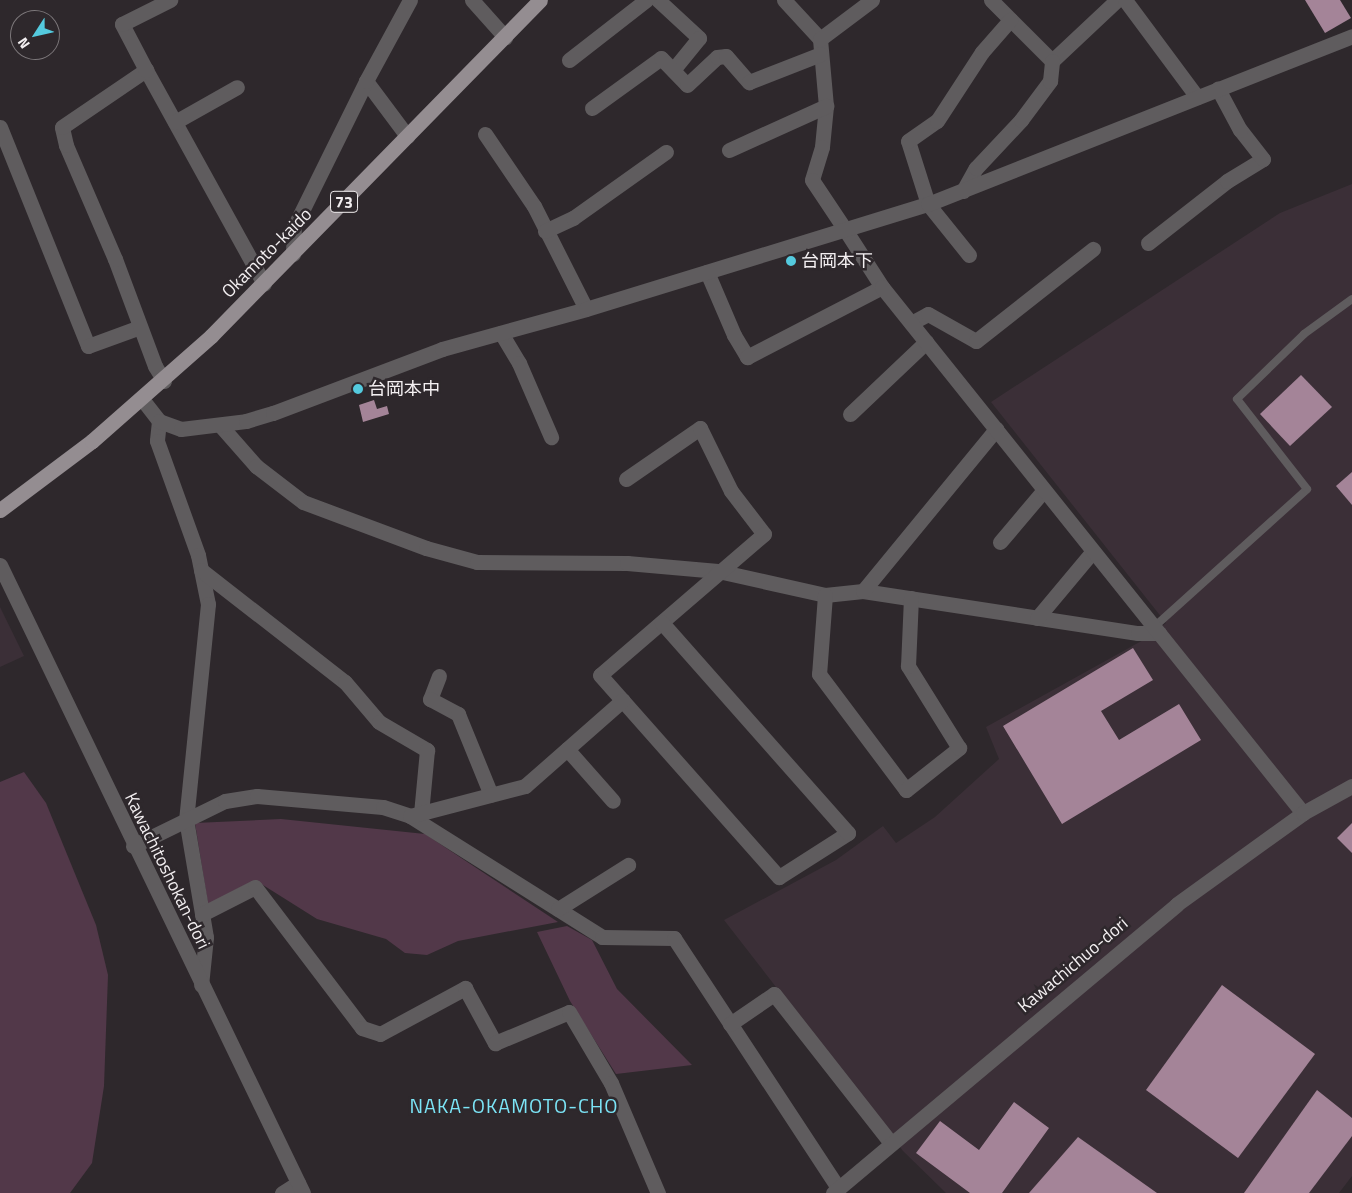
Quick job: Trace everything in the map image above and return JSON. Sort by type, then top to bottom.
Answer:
[{"type":"main road","name":"Okamoto-kaido","points":[[0,510],[164,380],[264,284],[540,0]]},
{"type":"street","points":[[170,0],[122,24],[264,284]]},
{"type":"street","points":[[293,254],[294,227],[366,81],[410,0]]},
{"type":"street","points":[[472,0],[504,36]]},
{"type":"street","points":[[569,60],[646,0]]},
{"type":"street","points":[[658,0],[699,38],[672,70]]},
{"type":"street","points":[[784,0],[820,39],[826,106],[822,147],[812,180],[882,286],[1303,813]]},
{"type":"street","points":[[820,39],[872,0]]},
{"type":"street","points":[[991,0],[1052,61]]},
{"type":"street","points":[[963,191],[976,168],[1021,120],[1050,81],[1052,61],[1117,0]]},
{"type":"street","points":[[1126,0],[1197,97]]},
{"type":"street","points":[[969,255],[928,204],[908,141],[937,121],[982,52],[1010,20]]},
{"type":"street","points":[[142,399],[159,421],[181,429],[220,425],[273,413],[412,359],[846,231],[928,204],[1352,36]]},
{"type":"street","points":[[592,108],[660,58],[687,85],[717,57],[726,56],[749,82],[821,54]]},
{"type":"street","points":[[146,70],[62,127],[66,145],[140,327],[164,380]]},
{"type":"street","points":[[366,81],[407,136]]},
{"type":"street","points":[[174,122],[236,87]]},
{"type":"street","points":[[1148,243],[1227,181],[1263,159],[1240,130],[1218,89]]},
{"type":"street","points":[[729,150],[826,106]]},
{"type":"street","points":[[0,127],[88,346],[140,327]]},
{"type":"street","points":[[485,134],[534,206],[586,309]]},
{"type":"street","points":[[546,231],[573,218],[666,152]]},
{"type":"street","points":[[911,323],[928,314],[976,341],[1093,248]]},
{"type":"street","points":[[707,272],[734,335],[747,357],[882,286]]},
{"type":"street","points":[[501,333],[519,363],[551,437]]},
{"type":"street","points":[[850,414],[926,342]]},
{"type":"street","points":[[159,421],[157,441],[201,570],[208,604],[186,819],[206,937],[201,985]]},
{"type":"street","points":[[220,425],[256,466],[303,502],[426,548],[477,562],[627,563],[718,571],[825,595],[863,591],[1138,633],[1156,630]]},
{"type":"street","points":[[626,479],[700,428],[731,491],[764,534],[718,571],[662,623],[600,675],[779,876],[848,833],[662,623]]},
{"type":"street","points":[[863,591],[996,430]]},
{"type":"street","points":[[1000,542],[1044,490]]},
{"type":"street","points":[[1037,618],[1093,551]]},
{"type":"street","name":"Kawachitoshokan-dori","points":[[0,565],[133,846],[300,1188]]},
{"type":"street","points":[[201,570],[345,682],[379,722],[427,750],[416,815]]},
{"type":"street","points":[[825,595],[819,674],[906,790],[959,748],[908,666],[911,598]]},
{"type":"street","points":[[439,676],[430,699],[458,714],[491,795]]},
{"type":"street","points":[[416,815],[525,786],[623,700]]},
{"type":"street","points":[[567,749],[613,801]]},
{"type":"street","name":"Kawachichuo-dori","points":[[838,1192],[890,1142],[1177,904],[1303,813],[1352,786]]},
{"type":"street","points":[[133,846],[226,801],[256,796],[383,807],[416,815],[602,937],[674,938],[838,1192]]},
{"type":"street","points":[[558,909],[628,865]]},
{"type":"street","points":[[202,914],[255,887],[362,1028],[380,1034],[465,988],[495,1042],[568,1012],[611,1083],[658,1193]]},
{"type":"street","points":[[730,1024],[774,994],[890,1142]]},
{"type":"street","points":[[282,1193],[300,1188]]},
{"type":"lane","points":[[1156,630],[1307,489],[1237,399],[1304,334],[1352,299]]},
{"type":"shaded area","points":[[1352,184],[1352,1176],[1339,1193],[946,1193],[903,1151],[724,920],[836,860],[883,826],[896,843],[935,817],[999,759],[986,727],[1145,639],[1166,623],[991,402],[1280,213]]},
{"type":"shaded area","points":[[0,607],[24,656],[0,667]]},
{"type":"shaded area","points":[[24,772],[46,803],[96,925],[108,975],[104,1086],[92,1163],[70,1193],[0,1193],[0,782]]},
{"type":"shaded area","points":[[281,819],[425,834],[558,922],[458,941],[427,955],[405,953],[386,939],[317,919],[255,880],[208,904],[195,823]]},
{"type":"shaded area","points":[[567,926],[592,940],[617,989],[692,1065],[616,1074],[570,1001],[537,932]]},
{"type":"building","points":[[1305,0],[1340,0],[1351,18],[1325,33]]},
{"type":"building","points":[[1301,375],[1332,407],[1290,446],[1260,414]]},
{"type":"building","points":[[374,400],[377,409],[387,406],[389,414],[363,422],[359,405]]},
{"type":"building","points":[[1352,472],[1352,505],[1336,486]]},
{"type":"building","points":[[1133,648],[1153,680],[1101,711],[1119,740],[1179,704],[1201,740],[1062,824],[1003,726]]},
{"type":"building","points":[[1352,823],[1352,853],[1337,838]]},
{"type":"building","points":[[1222,985],[1315,1054],[1238,1158],[1146,1090]]},
{"type":"building","points":[[1317,1090],[1352,1118],[1352,1136],[1309,1193],[1244,1193]]},
{"type":"building","points":[[1014,1102],[1049,1128],[1002,1193],[970,1193],[916,1153],[940,1121],[979,1150]]},
{"type":"building","points":[[1078,1137],[1157,1193],[1029,1193]]},
{"type":"place","name":"台岡本下","points":[[791,261]]},
{"type":"place","name":"台岡本中","points":[[358,389]]},
{"type":"district","name":"NAKA-OKAMOTO-CHO","points":[[514,1105]]}]
